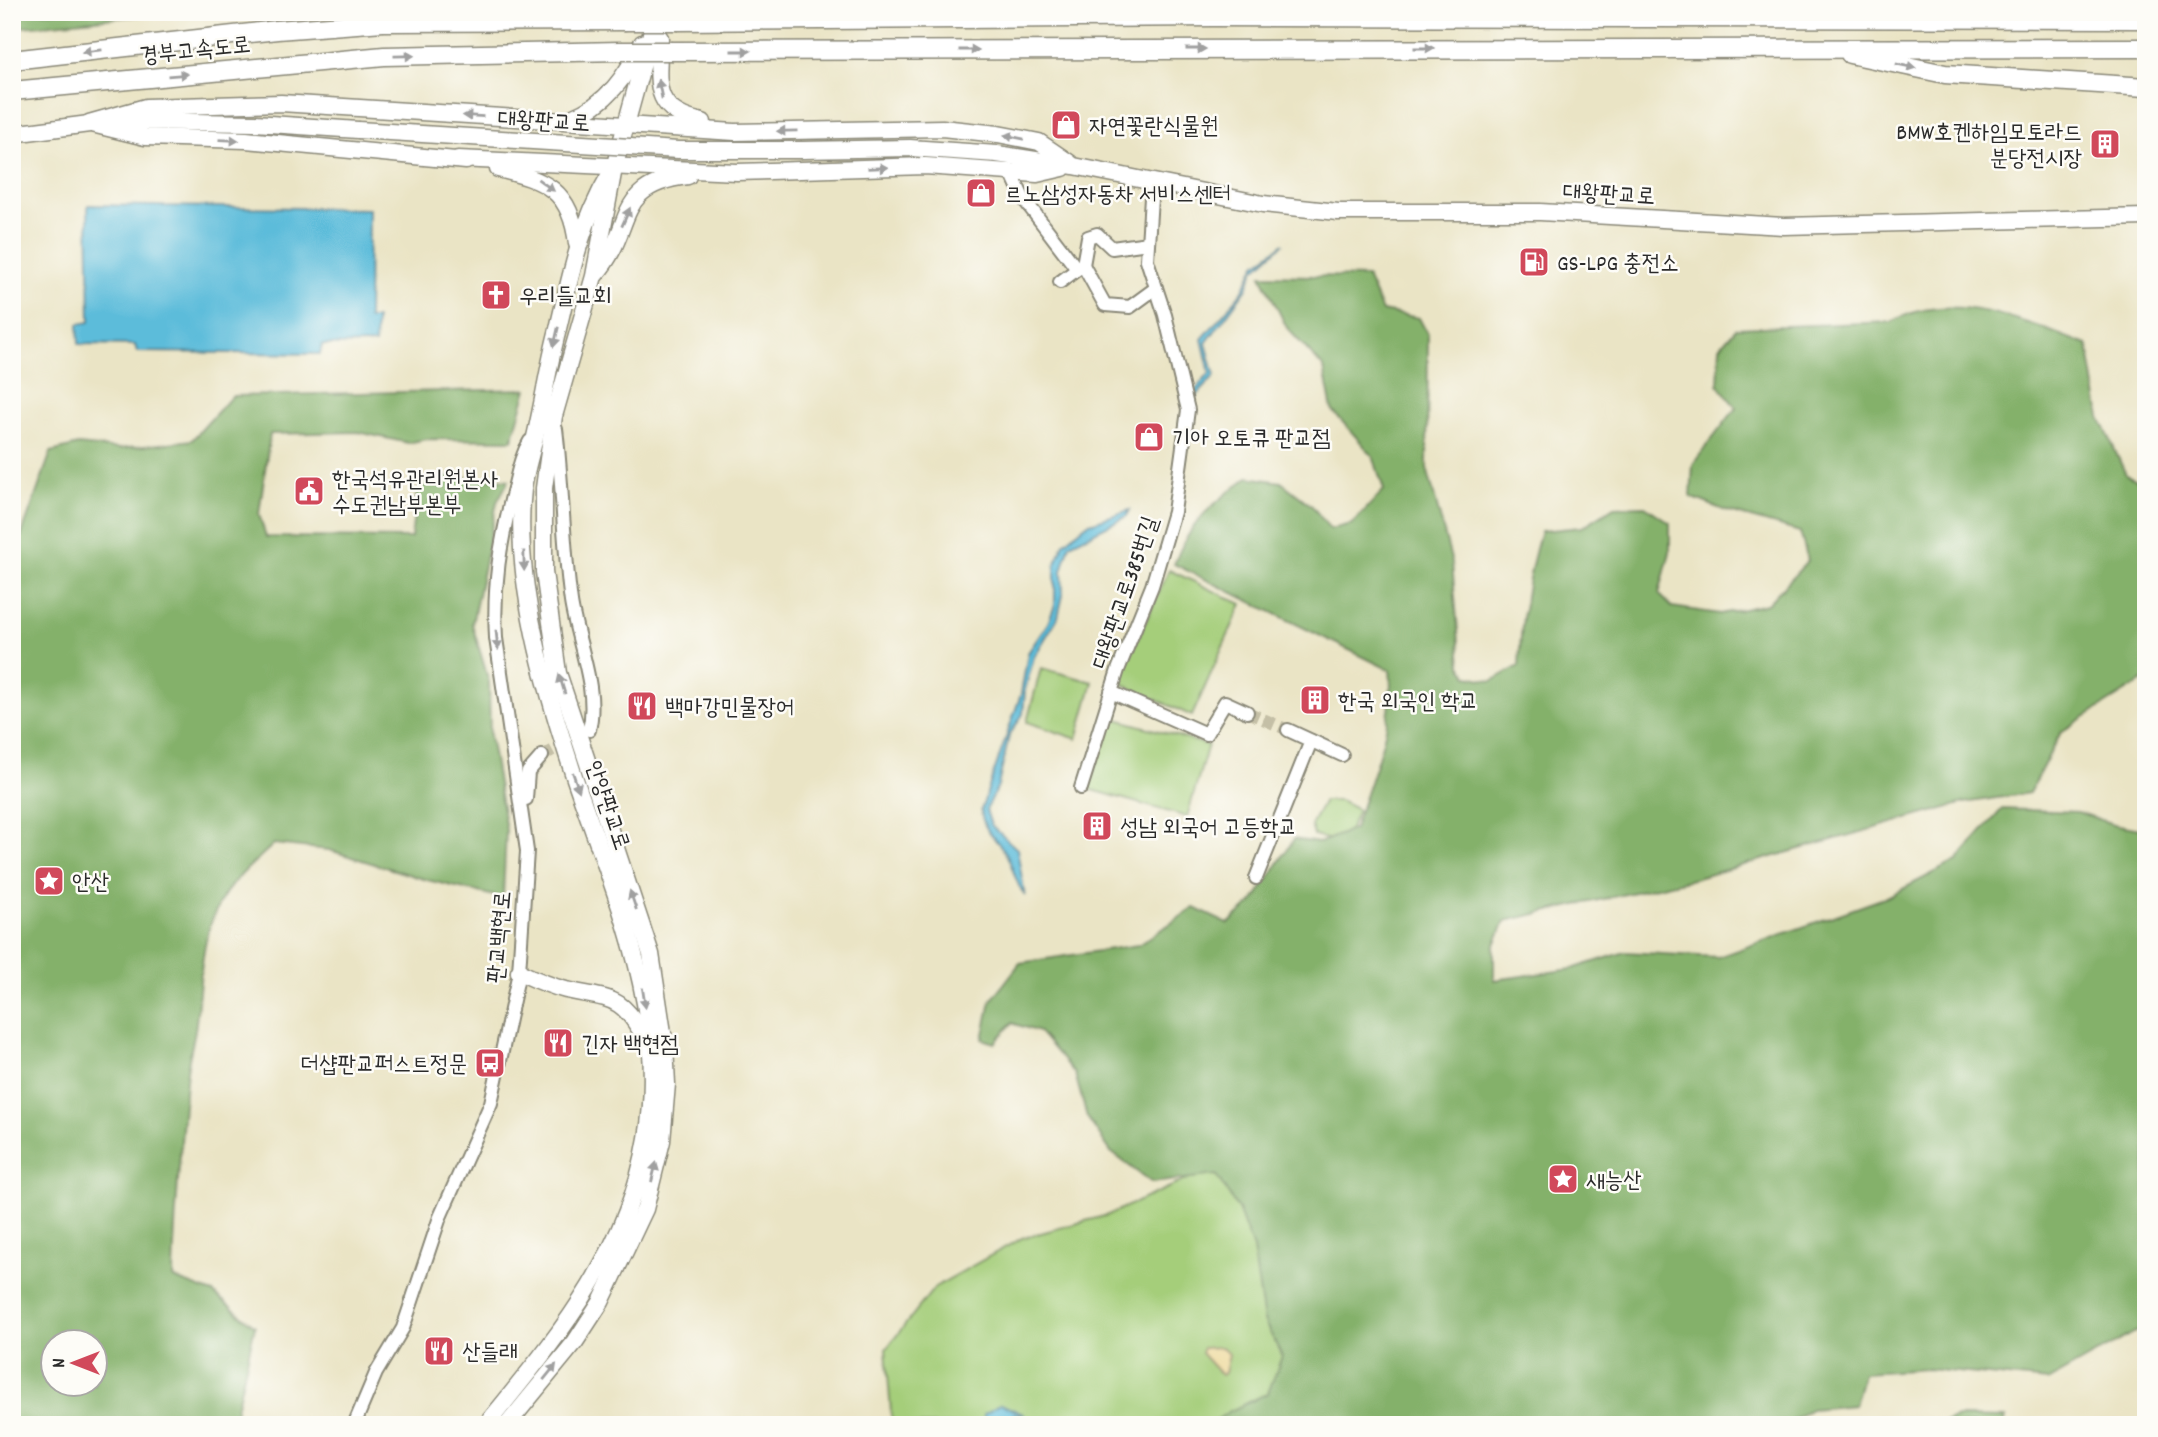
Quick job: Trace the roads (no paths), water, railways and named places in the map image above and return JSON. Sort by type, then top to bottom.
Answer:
[{"type":"highway","name":"경부고속도로","points":[[12,60],[277,30],[383,22],[1199,17],[2146,19]]},
{"type":"highway","points":[[1815,47],[1945,74],[2146,87]]},
{"type":"highway","name":"경부고속도로","points":[[12,91],[384,56],[621,51],[2146,48]]},
{"type":"main road","points":[[566,120],[587,111],[612,92],[633,62],[657,12]]},
{"type":"main road","points":[[657,12],[657,84],[663,103],[672,111],[691,120],[735,132]]},
{"type":"main road","name":"안양판교로","points":[[508,1425],[575,1342],[601,1302],[645,1209],[662,1141],[667,1084],[660,1003],[651,954],[558,673],[544,572],[544,488],[554,415],[594,276],[614,168],[657,12]]},
{"type":"main road","name":"대왕판교로","points":[[89,123],[146,107],[281,103],[628,123],[735,132],[942,128],[1040,142],[1074,166]]},
{"type":"main road","name":"대왕판교로","points":[[12,134],[89,123],[173,120],[678,150],[943,149],[1074,166],[1263,204],[1338,212],[1540,212],[1784,226],[2146,217]]},
{"type":"main road","points":[[89,123],[145,137],[246,140],[458,159],[535,178],[554,189],[566,206],[575,226],[577,247]]},
{"type":"main road","name":"대왕판교로","points":[[458,159],[737,172],[925,166],[1037,174],[1074,166]]},
{"type":"main road","name":"안양판교로","points":[[486,1425],[589,1293],[614,1246],[647,1138],[650,1047],[637,957],[544,679],[524,572],[523,489],[536,432],[539,405],[577,247],[592,204],[614,168]]},
{"type":"main road","points":[[594,276],[612,256],[626,213],[641,191],[684,177],[737,172]]},
{"type":"main road","points":[[519,972],[566,990],[609,997],[626,1008],[650,1047]]},
{"type":"street","points":[[1011,172],[1023,198],[1080,267],[1105,305],[1130,307],[1156,288]]},
{"type":"street","name":"대왕판교로385번길","points":[[1081,788],[1111,692],[1152,586],[1174,512],[1188,410],[1147,260],[1152,183]]},
{"type":"street","points":[[1060,282],[1080,267],[1087,237],[1097,234],[1112,248],[1149,243]]},
{"type":"street","points":[[554,415],[571,604],[590,699],[592,718],[589,730]]},
{"type":"street","name":"판교백현로","points":[[354,1425],[376,1373],[403,1328],[440,1217],[491,1103],[519,972],[527,851],[525,820],[496,638],[496,575],[503,526],[522,453],[536,432]]},
{"type":"street","points":[[1111,692],[1206,734],[1225,702],[1247,712]]},
{"type":"street","points":[[1288,730],[1342,755]]},
{"type":"street","points":[[1256,878],[1311,741]]},
{"type":"street","points":[[513,748],[526,757],[542,756],[528,772],[525,820]]},
{"type":"water","points":[[88,205],[369,209],[368,319],[376,319],[375,344],[322,345],[320,354],[137,352],[135,345],[79,344],[78,324],[90,322]]},
{"type":"water","points":[[1284,243],[1254,270],[1247,288],[1206,343],[1215,376],[1194,399],[1194,392],[1210,373],[1202,339],[1242,292],[1256,264]]},
{"type":"water","points":[[1130,510],[1127,516],[1070,544],[1062,571],[1063,595],[1058,617],[1034,657],[1025,690],[1023,714],[1009,736],[998,786],[986,810],[991,825],[1017,849],[1025,896],[1006,854],[984,824],[981,810],[1021,694],[1028,653],[1048,623],[1055,605],[1055,566],[1064,543],[1087,524]]},
{"type":"water","points":[[1001,1404],[1025,1415],[1014,1414],[1006,1425],[984,1425],[984,1414]]},
{"type":"tunnel","points":[[1247,712],[1288,730]]},
{"type":"tunnel","points":[[542,756],[569,741]]},
{"type":"place","name":"자연꽃란식물원","points":[[1066,125]]},
{"type":"place","name":"BMW호켄하임모토라드 분당전시장","points":[[2105,144]]},
{"type":"place","name":"르노삼성자동차 서비스센터","points":[[981,193]]},
{"type":"place","name":"GS-LPG 충전소","points":[[1534,262]]},
{"type":"place","name":"우리들교회","points":[[496,295]]},
{"type":"place","name":"기아 오토큐 판교점","points":[[1149,437]]},
{"type":"place","name":"한국석유관리원본사 수도권남부본부","points":[[309,491]]},
{"type":"place","name":"한국 외국인 학교","points":[[1315,700]]},
{"type":"place","name":"백마강민물장어","points":[[642,706]]},
{"type":"place","name":"성남 외국어 고등학교","points":[[1097,826]]},
{"type":"place","name":"안산","points":[[49,881]]},
{"type":"place","name":"긴자 백현점","points":[[558,1043]]},
{"type":"place","name":"더샵판교퍼스트정문","points":[[490,1063]]},
{"type":"place","name":"새능산","points":[[1563,1179]]},
{"type":"place","name":"산들래","points":[[439,1351]]}]
